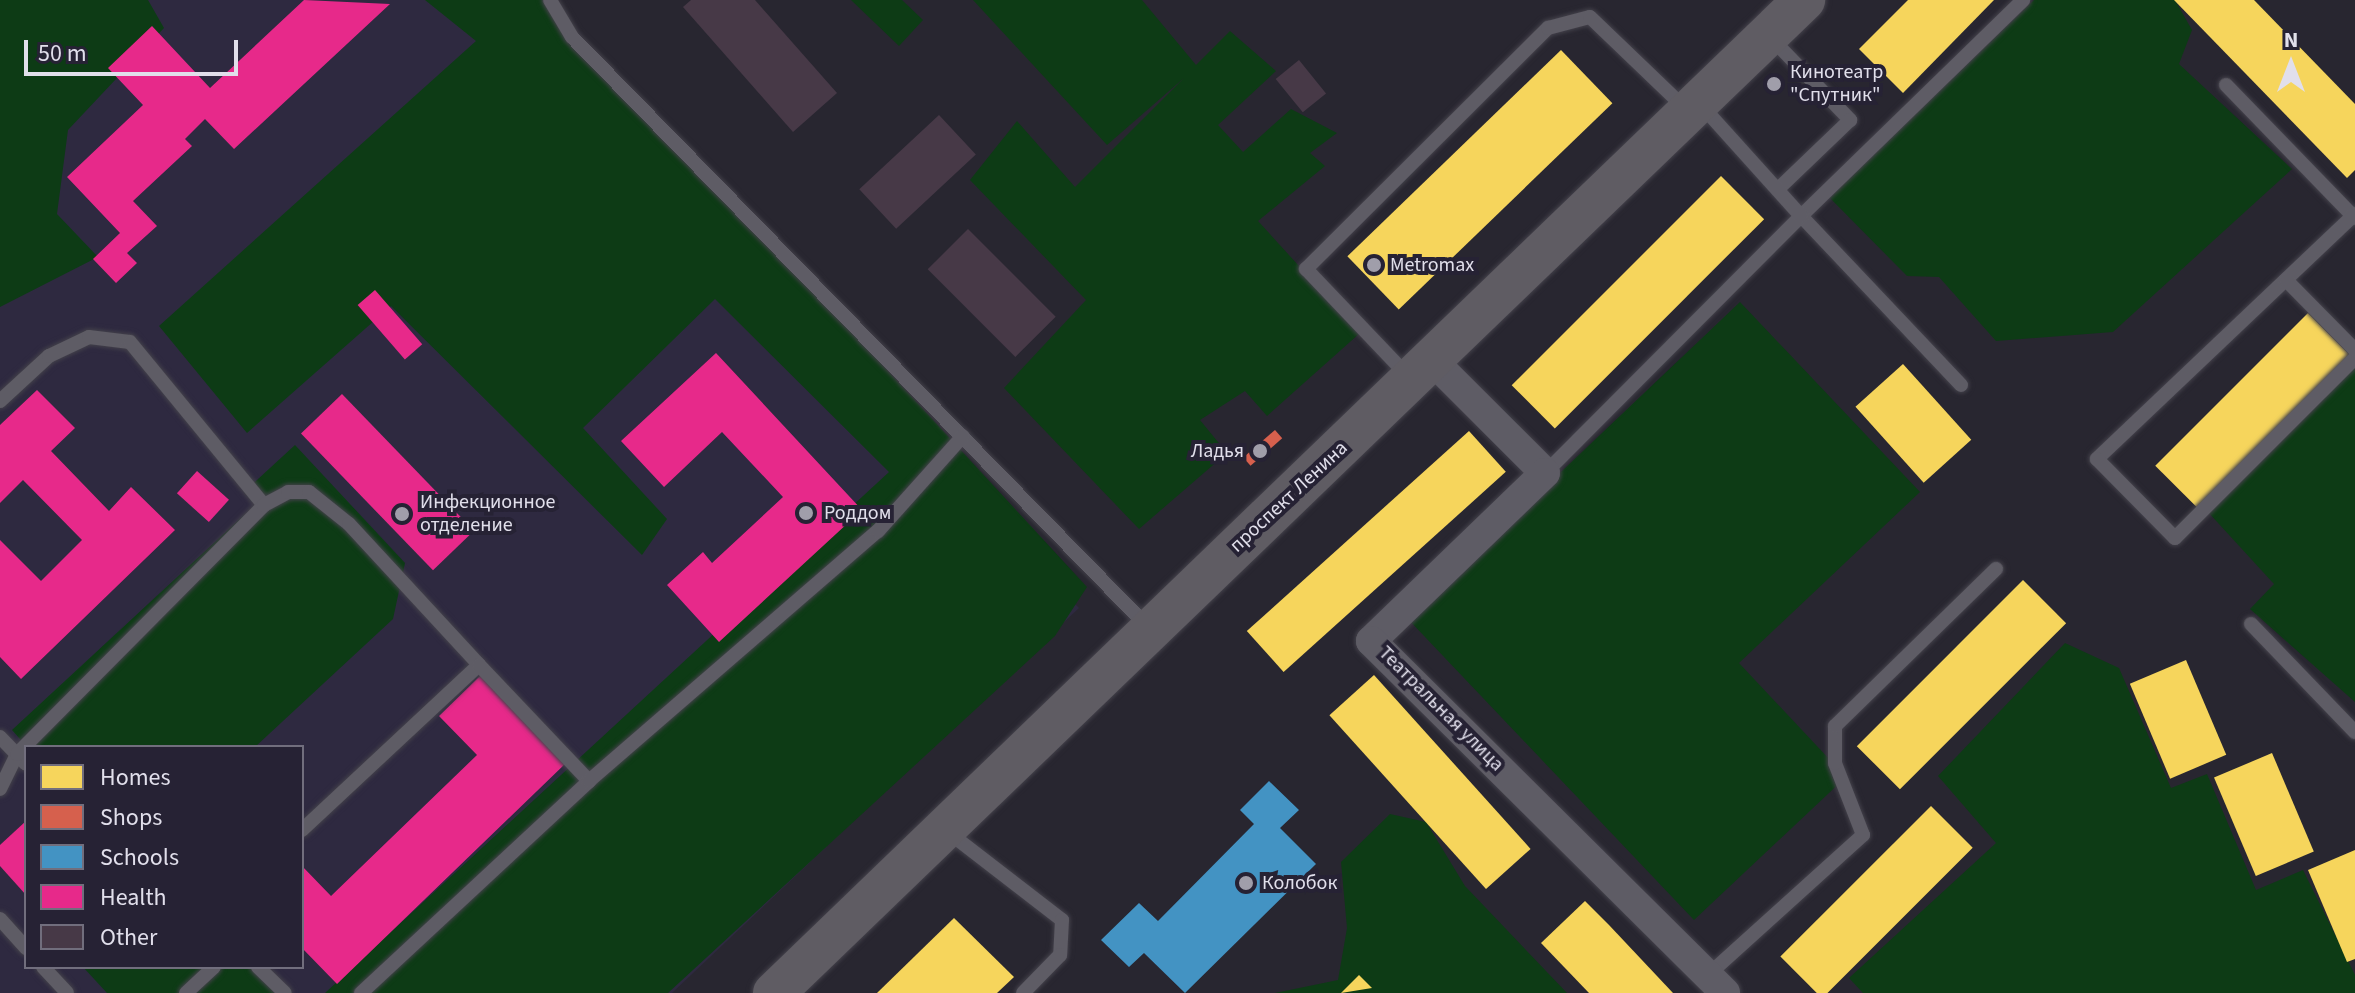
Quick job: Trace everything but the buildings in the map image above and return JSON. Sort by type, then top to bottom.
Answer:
[{"type":"street","name":"проспект Ленина","points":[[774,993],[948,832],[1148,627],[1423,371],[1695,110],[1787,12]]},
{"type":"street","points":[[1423,371],[1545,473]]},
{"type":"street","name":"Театральная улица","points":[[1545,473],[1371,641],[1717,984]]},
{"type":"lane","points":[[550,0],[572,37],[1148,627]]},
{"type":"lane","points":[[1545,473],[1801,216],[2023,0]]},
{"type":"lane","points":[[1778,189],[1850,120],[1787,12]]},
{"type":"lane","points":[[1423,371],[1306,269],[1548,28],[1590,17],[1778,189],[1961,385]]},
{"type":"lane","points":[[2226,85],[2354,216],[2097,459],[2175,538],[2355,358]]},
{"type":"lane","points":[[2286,280],[2355,350]]},
{"type":"lane","points":[[0,401],[49,356],[89,337],[130,342],[264,505]]},
{"type":"lane","points":[[361,993],[589,781],[878,531],[963,436]]},
{"type":"lane","points":[[35,745],[264,505],[288,492],[309,492],[349,524],[589,781]]},
{"type":"lane","points":[[1717,984],[1863,835],[1835,763],[1835,726],[1996,569]]},
{"type":"lane","points":[[2251,624],[2355,732]]},
{"type":"lane","points":[[304,828],[479,665]]},
{"type":"lane","points":[[0,737],[22,759],[0,789]]},
{"type":"lane","points":[[948,832],[1062,920],[1060,955],[1023,993]]},
{"type":"lane","points":[[0,919],[24,946]]},
{"type":"lane","points":[[45,969],[67,993]]},
{"type":"lane","points":[[186,993],[212,969]]},
{"type":"lane","points":[[260,969],[285,993]]},
{"type":"shaded area","points":[[33,0],[491,0],[1079,608],[672,993],[0,993],[0,30]]},
{"type":"green space","points":[[0,0],[148,0],[164,28],[68,130],[57,214],[98,257],[0,307]]},
{"type":"green space","points":[[425,0],[546,0],[1087,587],[1055,636],[668,993],[325,993],[889,472],[715,299],[583,428],[667,519],[642,555],[391,306],[247,433],[159,326],[476,41]]},
{"type":"green space","points":[[851,0],[902,0],[923,20],[899,46]]},
{"type":"green space","points":[[973,0],[1142,0],[1196,65],[1230,31],[1276,71],[1218,125],[1243,152],[1291,109],[1337,133],[1310,153],[1325,166],[1258,221],[1360,333],[1267,416],[1245,391],[1200,420],[1227,453],[1139,529],[1004,388],[1086,300],[970,180],[1017,121],[1075,187],[1184,78],[1107,145]]},
{"type":"green space","points":[[2034,0],[2175,0],[2192,30],[2179,64],[2292,169],[2113,332],[1996,341],[1939,277],[1907,276],[1829,197]]},
{"type":"green space","points":[[1740,302],[1920,492],[1739,663],[1846,777],[1694,920],[1407,618]]},
{"type":"green space","points":[[2355,362],[2355,702],[2250,609],[2274,584],[2208,512]]},
{"type":"green space","points":[[295,445],[405,563],[393,619],[257,745],[25,745],[12,730],[255,505],[244,492]]},
{"type":"green space","points":[[2065,643],[2119,668],[2171,788],[2207,774],[2256,890],[2303,870],[2355,975],[2355,993],[1863,993],[1849,978],[1996,843],[1938,776]]},
{"type":"green space","points":[[1390,814],[1426,822],[1465,886],[1567,993],[1275,993],[1338,980],[1347,928],[1341,862]]},
{"type":"green space","points":[[85,969],[270,969],[292,993],[107,993]]},
{"type":"place","name":"Кинотеатр \"Спутник\"","points":[[1774,84]]},
{"type":"place","name":"Metromax","points":[[1374,265]]},
{"type":"place","name":"Ладья","points":[[1260,451]]},
{"type":"place","name":"Роддом","points":[[806,513]]},
{"type":"place","name":"Инфекционное отделение","points":[[402,514]]},
{"type":"place","name":"Колобок","points":[[1246,883]]}]
